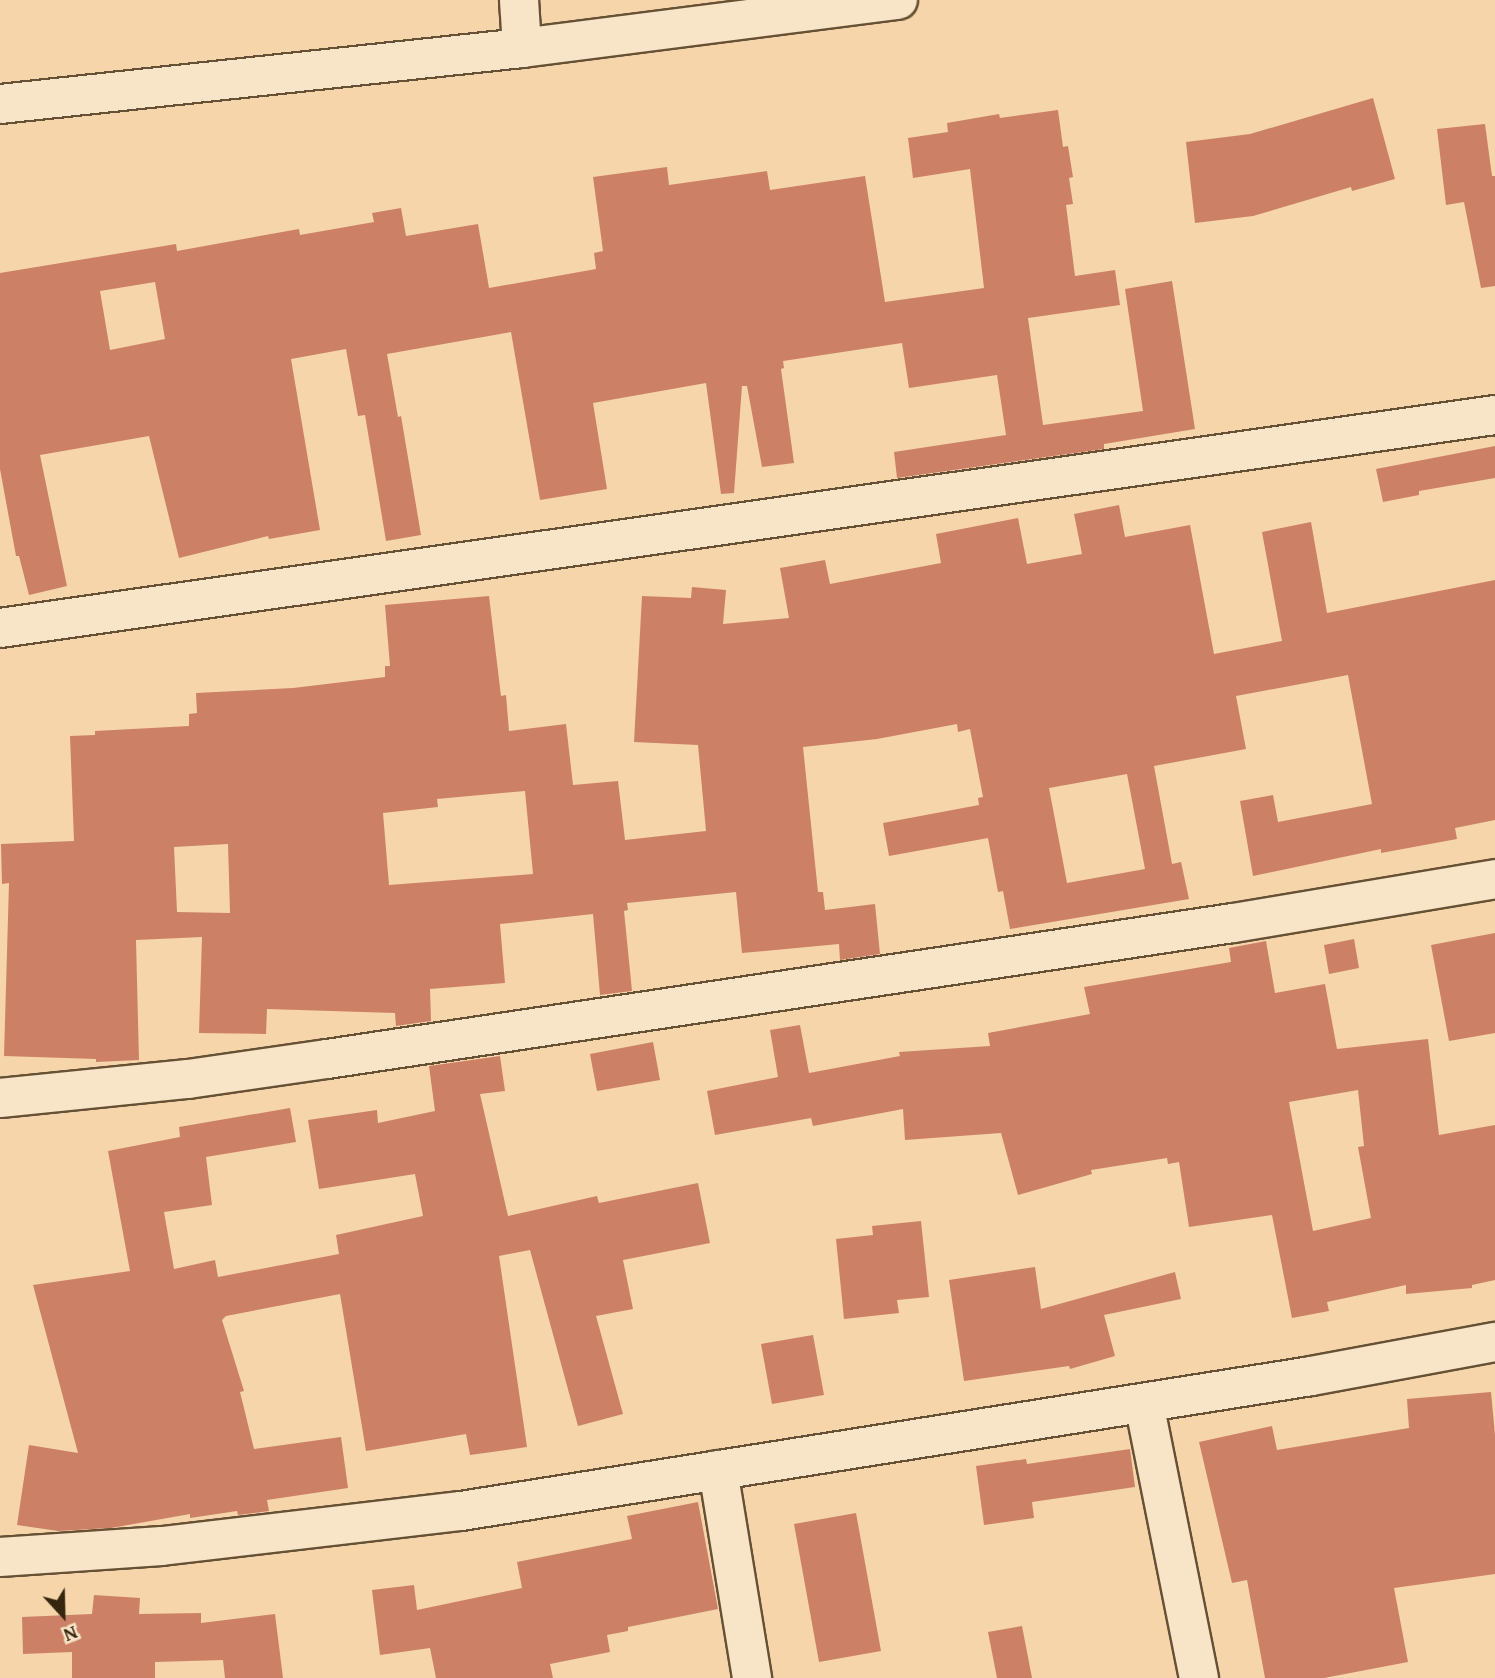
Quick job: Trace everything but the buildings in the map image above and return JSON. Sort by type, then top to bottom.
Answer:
[{"type":"street","points":[[519,0],[522,48]]},
{"type":"street","points":[[0,104],[522,48],[898,0]]},
{"type":"street","points":[[0,628],[1495,415]]},
{"type":"street","points":[[0,1098],[188,1079],[327,1059],[1233,923],[1495,879]]},
{"type":"street","points":[[0,1557],[162,1546],[305,1532],[1144,1403],[1495,1342]]},
{"type":"street","points":[[1144,1403],[1199,1678]]},
{"type":"street","points":[[718,1470],[752,1678]]}]
